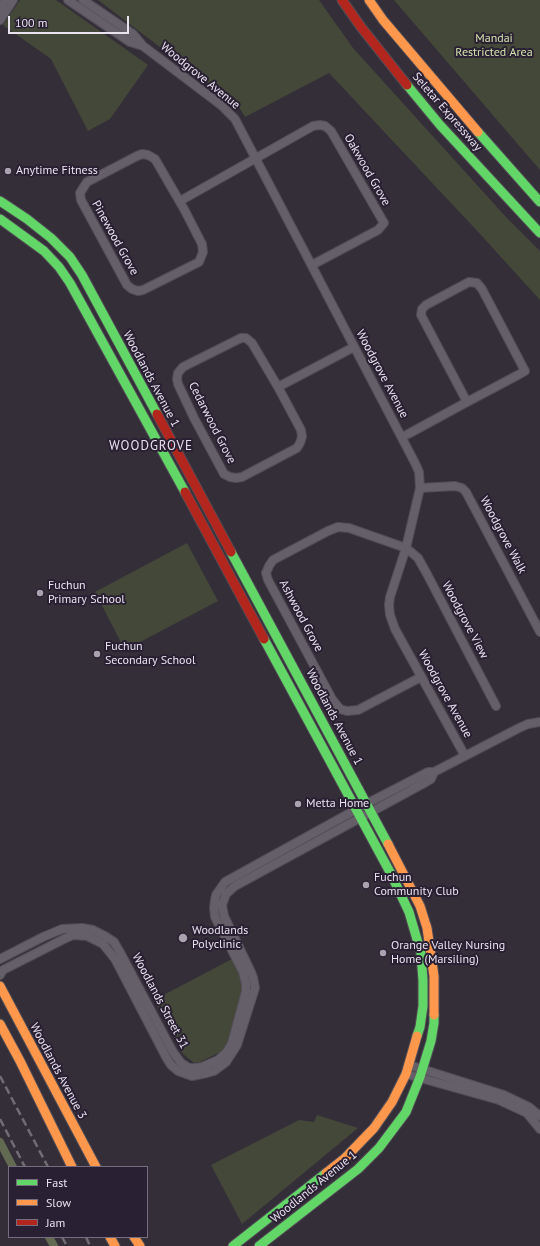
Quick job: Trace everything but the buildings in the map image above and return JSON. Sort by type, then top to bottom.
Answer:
[{"type":"main road","name":"Seletar Expressway","points":[[342,0],[361,27],[440,125],[540,233]]},
{"type":"main road","name":"Seletar Expressway","points":[[369,0],[383,20],[460,111],[540,202]]},
{"type":"main road","name":"Woodlands Avenue 1","points":[[0,201],[51,238],[70,257],[82,275],[369,808],[415,896],[425,921],[430,944],[434,976],[434,1024],[422,1073],[406,1112],[390,1135],[358,1169],[259,1246]]},
{"type":"main road","name":"Woodlands Avenue 1","points":[[0,219],[44,251],[59,267],[70,282],[184,490],[358,814],[409,912],[421,953],[423,981],[420,1027],[406,1074],[395,1097],[384,1114],[351,1153],[233,1246]]},
{"type":"main road","name":"Woodlands Avenue 3","points":[[0,986],[95,1166]]},
{"type":"main road","points":[[0,1024],[20,1061],[72,1166]]},
{"type":"street","points":[[0,8],[6,0]]},
{"type":"street","points":[[0,20],[13,0]]},
{"type":"street","name":"Woodgrove Avenue","points":[[68,0],[130,42],[143,46]]},
{"type":"street","name":"Woodgrove Avenue","points":[[83,0],[134,34],[143,46],[226,110],[235,119],[402,437],[419,472],[420,488],[406,548],[388,605],[392,623],[465,756]]},
{"type":"street","name":"Oakwood Grove","points":[[255,158],[313,126],[320,124],[325,126],[331,131],[384,222],[378,230],[312,265]]},
{"type":"street","name":"Pinewood Grove","points":[[142,154],[155,158],[180,201],[202,244],[202,257],[198,262],[143,290],[138,291],[127,285],[81,200],[80,194],[87,182],[142,154]]},
{"type":"street","points":[[180,201],[255,158]]},
{"type":"street","points":[[402,437],[468,402],[525,371],[482,289],[477,283],[469,282],[426,305],[422,309],[421,315],[468,402]]},
{"type":"street","name":"Cedarwood Grove","points":[[246,338],[252,343],[278,387],[301,430],[302,437],[300,443],[296,448],[242,477],[236,478],[224,474],[178,384],[178,373],[183,367],[236,340],[246,338]]},
{"type":"street","points":[[278,387],[354,347]]},
{"type":"street","name":"Woodgrove Walk","points":[[420,488],[455,486],[462,488],[466,492],[540,632]]},
{"type":"street","name":"Ashwood Grove","points":[[406,548],[349,528],[338,527],[273,560],[266,573],[268,580],[314,666],[334,702],[340,709],[347,711],[358,710],[420,676]]},
{"type":"street","name":"Woodgrove View","points":[[406,548],[418,558],[496,706]]},
{"type":"street","points":[[358,814],[432,779],[434,772],[518,728],[528,724],[540,722]]},
{"type":"street","name":"Woodlands Street 31","points":[[0,959],[62,929],[82,928],[93,930],[105,936],[114,942],[173,1052],[181,1063],[189,1068],[202,1067],[218,1060],[227,1052],[232,1043],[246,991],[243,972],[215,917],[214,908],[218,891],[230,878],[358,814]]},
{"type":"street","name":"Woodlands Street 31","points":[[0,974],[3,970],[73,935],[87,936],[103,944],[115,959],[166,1057],[172,1065],[178,1071],[192,1076],[214,1071],[226,1062],[237,1045],[255,988],[252,972],[224,916],[222,905],[224,898],[234,886],[358,814]]},
{"type":"street","points":[[409,1065],[422,1073],[506,1103],[527,1113],[540,1129]]},
{"type":"street","points":[[406,1074],[422,1073],[504,1095],[529,1107],[540,1116]]},
{"type":"green space","points":[[20,0],[56,0],[148,65],[110,119],[88,131],[51,59],[3,25]]},
{"type":"green space","points":[[98,0],[319,0],[353,48],[506,217],[540,251],[540,300],[329,73],[245,117],[239,107]]},
{"type":"green space","name":"Mandai Restricted Area","points":[[394,0],[540,0],[540,170]]},
{"type":"green space","points":[[187,543],[218,601],[125,650],[95,592]]},
{"type":"green space","points":[[232,959],[242,977],[244,993],[226,1049],[200,1062],[194,1063],[183,1054],[154,1000]]},
{"type":"green space","points":[[317,1115],[358,1128],[242,1224],[211,1165],[299,1120],[314,1122]]},
{"type":"waterway","points":[[0,1142],[12,1166]]},
{"type":"waterway","points":[[50,1238],[54,1246]]},
{"type":"railway","points":[[0,1076],[47,1166]]},
{"type":"railway","points":[[0,1119],[24,1166]]},
{"type":"railway","points":[[63,1238],[67,1246]]},
{"type":"railway","points":[[86,1238],[90,1246]]},
{"type":"traffic: fast","points":[[407,85],[440,125],[540,233]]},
{"type":"traffic: fast","points":[[478,132],[540,202]]},
{"type":"traffic: fast","points":[[0,201],[27,219],[51,238],[70,257],[82,275],[157,414]]},
{"type":"traffic: fast","points":[[0,219],[44,251],[59,267],[70,283],[185,492]]},
{"type":"traffic: fast","points":[[231,552],[388,844]]},
{"type":"traffic: fast","points":[[264,639],[391,874],[409,912],[421,953],[423,981],[423,1006],[417,1036]]},
{"type":"traffic: fast","points":[[259,1246],[358,1169],[379,1148],[406,1112],[420,1077],[431,1041],[434,1015]]},
{"type":"traffic: fast","points":[[233,1246],[326,1173]]},
{"type":"traffic: slow","points":[[369,0],[383,20],[478,132]]},
{"type":"traffic: slow","points":[[388,844],[420,906],[427,928],[434,976],[434,1015]]},
{"type":"traffic: slow","points":[[0,986],[95,1166]]},
{"type":"traffic: slow","points":[[0,1024],[20,1061],[72,1166]]},
{"type":"traffic: slow","points":[[326,1173],[345,1158],[374,1128],[392,1102],[406,1074],[417,1036]]},
{"type":"traffic: slow","points":[[111,1238],[115,1246]]},
{"type":"traffic: slow","points":[[135,1238],[140,1246]]},
{"type":"traffic: jam","points":[[342,0],[361,27],[407,85]]},
{"type":"traffic: jam","points":[[157,414],[231,552]]},
{"type":"traffic: jam","points":[[185,492],[264,639]]},
{"type":"place","name":"Anytime Fitness","points":[[8,171]]},
{"type":"place","name":"Fuchun Primary School","points":[[40,593]]},
{"type":"place","name":"Fuchun Secondary School","points":[[97,654]]},
{"type":"place","name":"Metta Home","points":[[298,804]]},
{"type":"place","name":"Fuchun Community Club","points":[[366,885]]},
{"type":"place","name":"Woodlands Polyclinic","points":[[183,938]]},
{"type":"place","name":"Orange Valley Nursing Home (Marsiling)","points":[[383,953]]},
{"type":"district","name":"WOODGROVE","points":[[151,446]]}]
